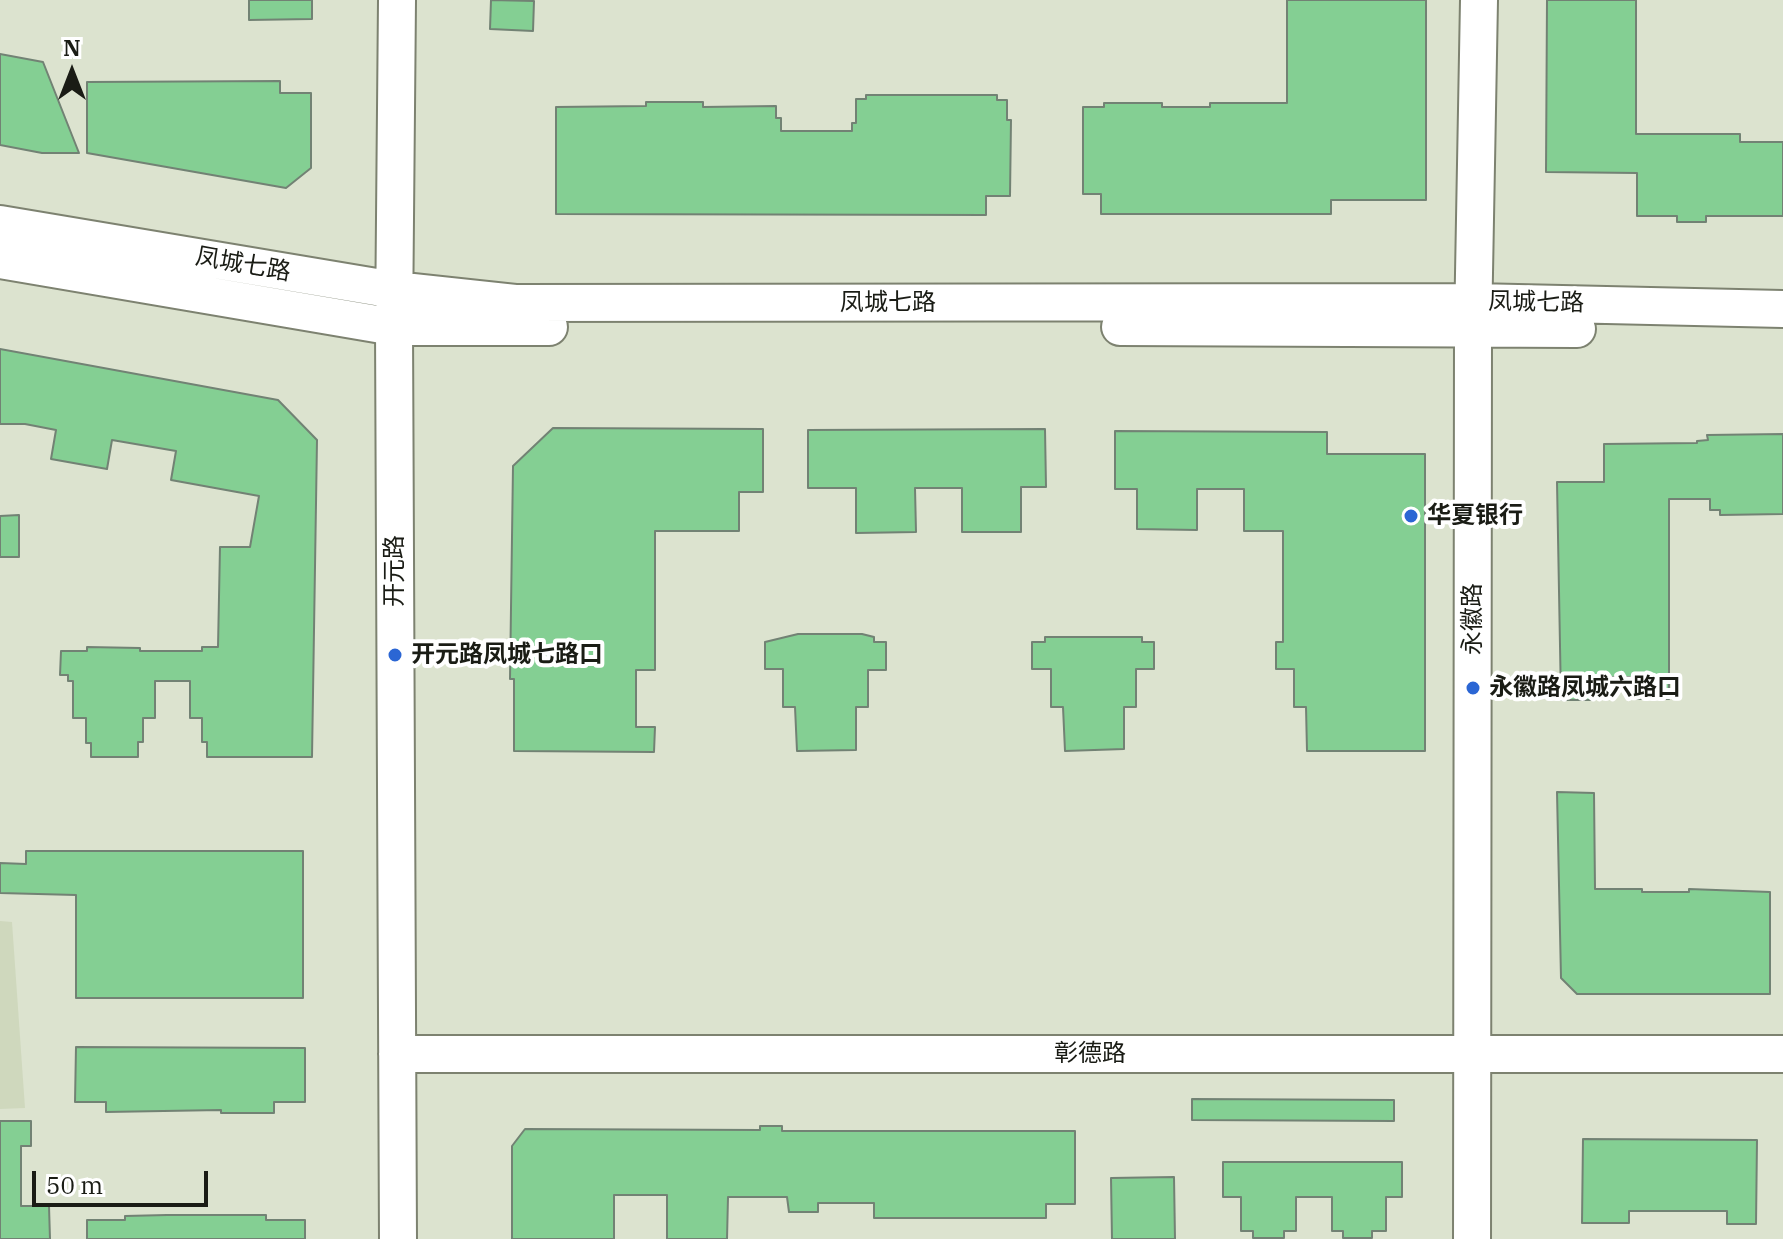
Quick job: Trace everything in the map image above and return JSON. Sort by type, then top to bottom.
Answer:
[{"type":"street","name":"开元路","points":[[397,0],[394,327],[398,1239]]},
{"type":"street","name":"永徽路","points":[[1472,1239],[1474,315],[1479,0]]},
{"type":"street","name":"凤城七路","points":[[0,224],[394,290],[515,303],[1474,315],[1783,330]]},
{"type":"street","name":"凤城七路","points":[[0,260],[394,327],[1783,309]]},
{"type":"street","name":"彰德路","points":[[397,1054],[1783,1054]]},
{"type":"shaded area","points":[[0,921],[12,922],[25,1108],[0,1109]]},
{"type":"building","points":[[249,0],[312,0],[312,19],[249,20]]},
{"type":"building","points":[[491,0],[534,1],[533,31],[490,29]]},
{"type":"building","points":[[1287,0],[1426,0],[1426,200],[1331,200],[1331,214],[1101,214],[1101,194],[1083,194],[1083,107],[1104,107],[1104,103],[1210,107],[1210,103],[1287,103]]},
{"type":"building","points":[[1547,0],[1636,0],[1636,134],[1740,134],[1740,142],[1783,142],[1783,216],[1706,216],[1706,222],[1677,222],[1677,216],[1637,216],[1637,173],[1546,172]]},
{"type":"building","points":[[0,54],[43,62],[79,153],[42,153],[0,145]]},
{"type":"building","points":[[280,81],[280,93],[311,93],[311,168],[286,188],[87,153],[87,82]]},
{"type":"building","points":[[866,95],[997,95],[997,100],[1007,100],[1007,120],[1011,120],[1010,196],[986,196],[986,215],[556,214],[556,107],[646,106],[646,102],[703,102],[703,107],[776,106],[776,118],[781,118],[781,131],[852,131],[852,123],[856,123],[856,99],[866,99]]},
{"type":"building","points":[[0,349],[278,400],[317,440],[312,757],[207,757],[207,742],[202,742],[202,718],[190,718],[190,681],[155,681],[155,718],[143,718],[143,742],[138,742],[138,757],[91,757],[91,743],[86,743],[86,718],[73,718],[73,681],[68,681],[68,675],[60,675],[61,651],[87,651],[87,647],[202,651],[202,647],[218,647],[220,547],[250,547],[259,496],[171,480],[176,451],[112,440],[107,469],[51,459],[56,430],[25,424],[0,424]]},
{"type":"building","points":[[553,428],[763,429],[763,492],[739,492],[739,531],[655,531],[655,670],[636,670],[636,727],[655,727],[654,752],[514,751],[514,679],[510,679],[513,466]]},
{"type":"building","points":[[1045,429],[1046,487],[1021,487],[1021,532],[962,532],[962,488],[915,488],[916,532],[856,533],[856,488],[808,488],[808,430]]},
{"type":"building","points":[[1115,431],[1327,432],[1327,454],[1425,454],[1425,751],[1307,751],[1306,707],[1294,707],[1294,669],[1276,669],[1276,642],[1283,642],[1283,531],[1244,531],[1244,489],[1197,489],[1197,530],[1137,529],[1137,489],[1115,489]]},
{"type":"building","points":[[1783,434],[1783,514],[1720,515],[1720,510],[1710,510],[1710,499],[1669,499],[1669,699],[1630,699],[1630,677],[1592,677],[1592,700],[1561,700],[1557,482],[1604,482],[1604,444],[1697,443],[1708,440],[1707,435]]},
{"type":"building","points":[[19,515],[19,557],[0,557],[0,516]]},
{"type":"building","points":[[798,634],[862,634],[874,637],[874,642],[886,642],[886,670],[868,670],[868,707],[856,707],[856,750],[797,751],[795,707],[783,707],[783,669],[765,669],[765,642]]},
{"type":"building","points":[[1045,637],[1142,637],[1142,642],[1154,642],[1154,669],[1136,669],[1136,707],[1124,707],[1124,749],[1065,751],[1063,707],[1051,707],[1051,669],[1032,669],[1032,642],[1045,642]]},
{"type":"building","points":[[1557,792],[1594,793],[1595,889],[1770,892],[1770,994],[1577,994],[1561,978]]},
{"type":"building","points":[[26,851],[303,851],[303,998],[76,998],[76,895],[0,893],[0,863],[26,864]]},
{"type":"building","points":[[76,1047],[305,1048],[305,1102],[274,1102],[274,1113],[221,1113],[221,1110],[106,1112],[106,1102],[75,1102]]},
{"type":"building","points":[[1192,1099],[1394,1100],[1394,1121],[1192,1120]]},
{"type":"building","points":[[0,1121],[31,1121],[31,1146],[21,1146],[21,1206],[49,1206],[50,1239],[0,1239]]},
{"type":"building","points":[[760,1126],[782,1126],[782,1131],[1075,1131],[1075,1204],[1046,1204],[1046,1218],[874,1218],[874,1203],[818,1203],[818,1212],[789,1212],[787,1197],[728,1197],[727,1239],[667,1239],[667,1195],[614,1195],[614,1239],[512,1239],[512,1146],[525,1129],[760,1130]]},
{"type":"building","points":[[1583,1139],[1757,1140],[1756,1224],[1727,1224],[1727,1211],[1629,1211],[1629,1223],[1582,1223]]},
{"type":"building","points":[[1223,1162],[1402,1162],[1402,1197],[1386,1197],[1386,1231],[1372,1231],[1372,1238],[1343,1238],[1343,1231],[1332,1231],[1332,1197],[1296,1197],[1296,1231],[1284,1231],[1284,1238],[1253,1238],[1253,1231],[1241,1231],[1241,1197],[1223,1197]]},
{"type":"building","points":[[1174,1177],[1175,1239],[1112,1239],[1111,1178]]},
{"type":"building","points":[[167,1215],[266,1215],[266,1220],[305,1220],[305,1239],[87,1239],[87,1220]]},
{"type":"place","name":"华夏银行","points":[[1411,516]]},
{"type":"place","name":"开元路凤城七路口","points":[[395,655]]},
{"type":"place","name":"永徽路凤城六路口","points":[[1473,688]]}]
